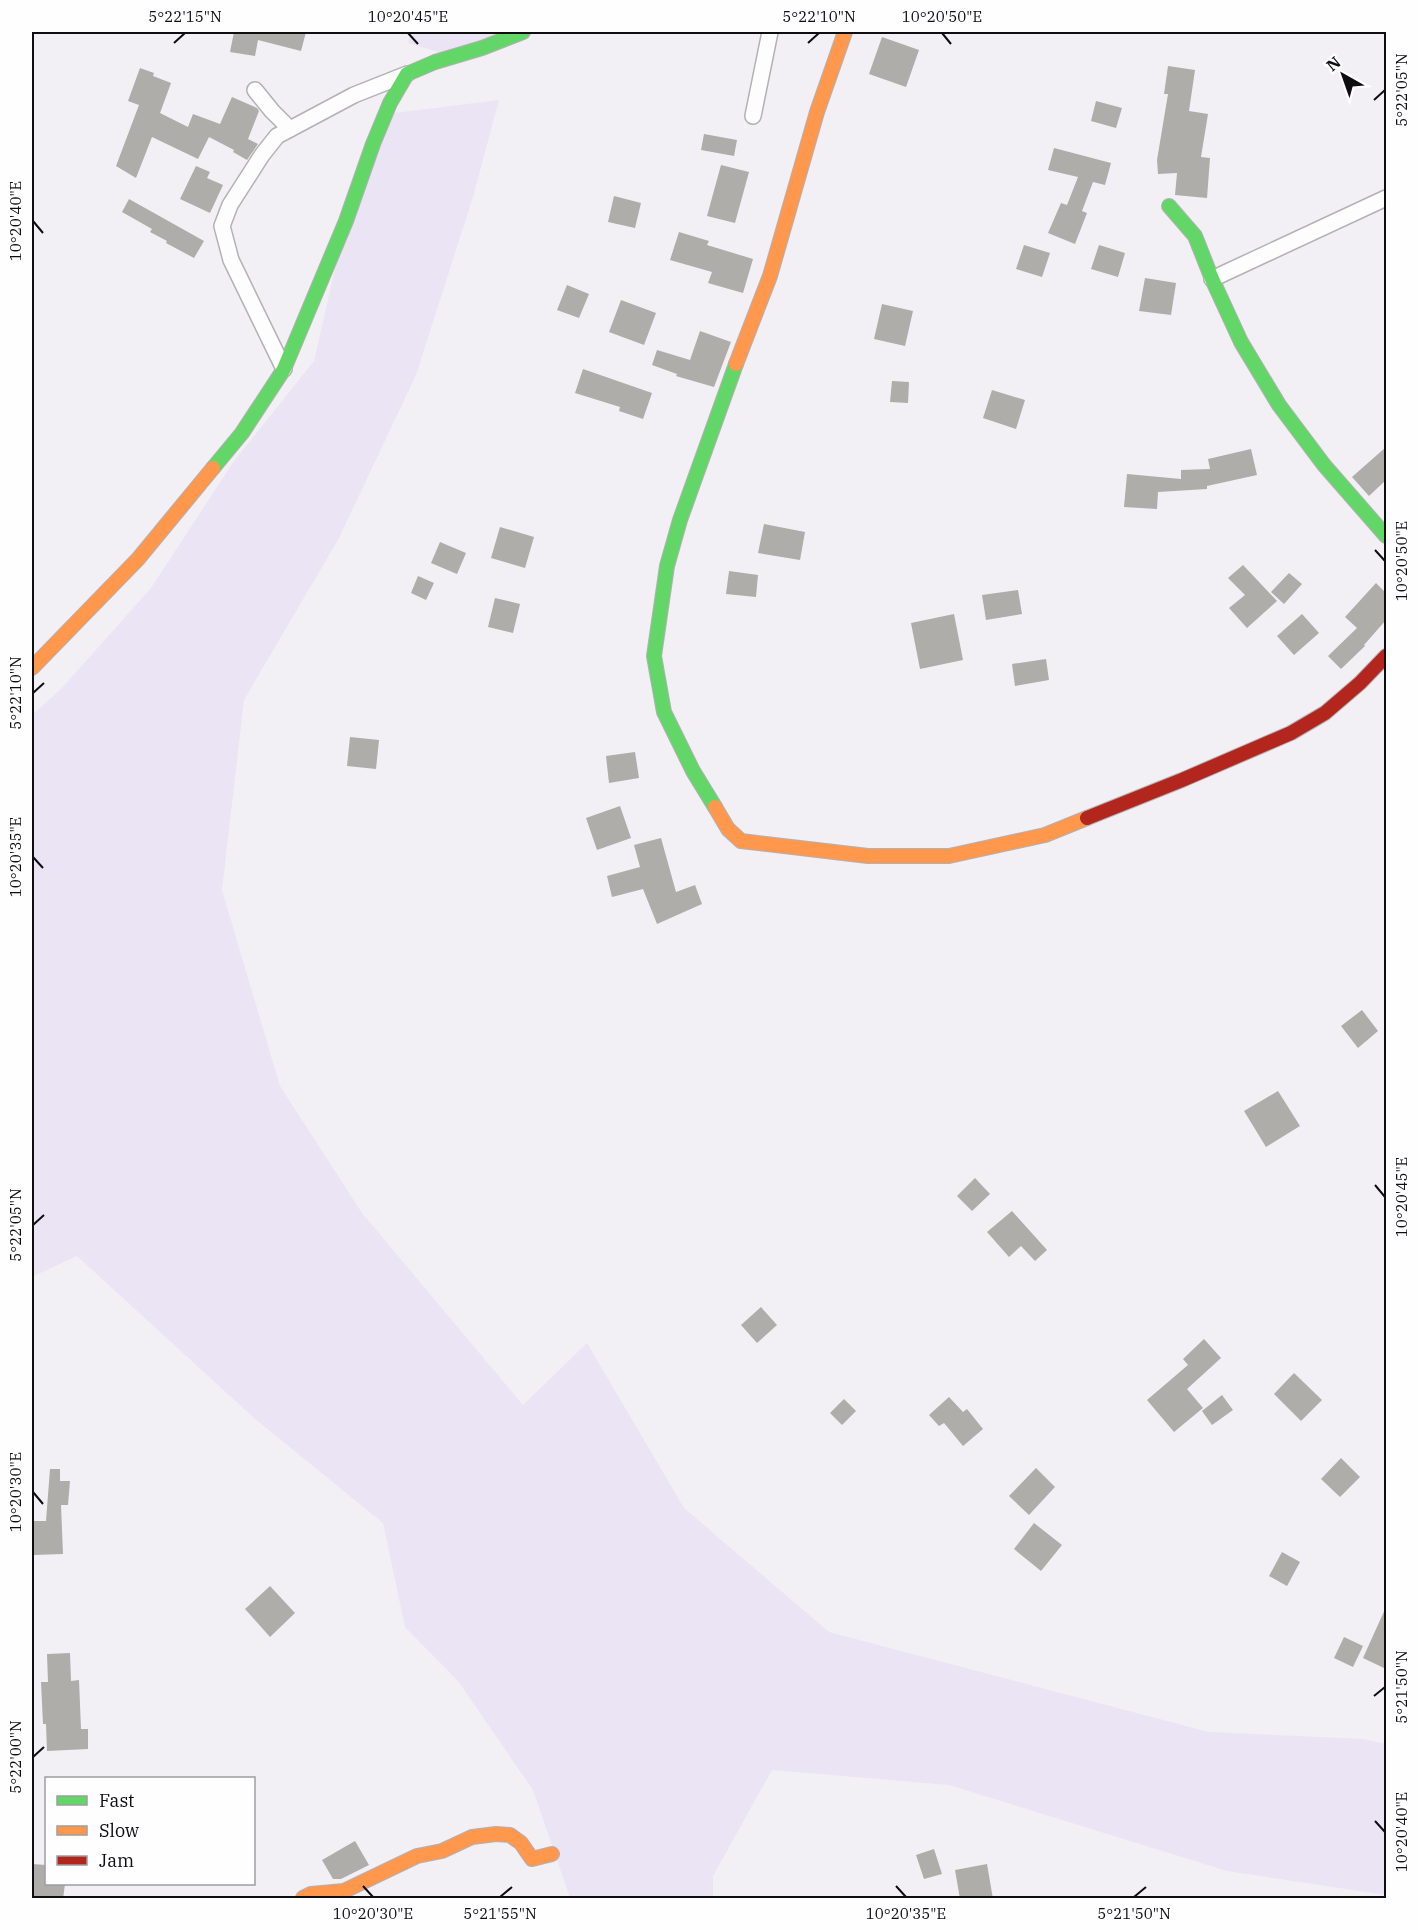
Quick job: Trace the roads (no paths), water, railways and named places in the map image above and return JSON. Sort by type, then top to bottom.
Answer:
[{"type":"street","points":[[284,369],[231,260],[222,226],[230,205],[262,155],[277,136],[354,94],[435,62],[482,48],[523,32]]},
{"type":"street","points":[[753,116],[770,32]]},
{"type":"street","points":[[846,32],[817,112],[770,276],[680,520],[667,566],[654,656],[664,712],[693,771],[728,829],[741,841],[868,856],[949,856],[1045,835],[1291,733],[1325,713],[1360,683],[1386,656]]},
{"type":"street","points":[[32,668],[138,560],[242,433],[284,369],[346,221],[386,113],[407,74]]},
{"type":"street","points":[[255,90],[290,129]]},
{"type":"street","points":[[1212,279],[1386,198]]},
{"type":"street","points":[[1169,206],[1195,236],[1241,342],[1279,405],[1324,465],[1386,536]]},
{"type":"street","points":[[303,1899],[311,1894],[344,1891],[417,1856],[442,1851],[472,1837],[510,1835],[521,1843],[532,1859],[552,1854]]}]
